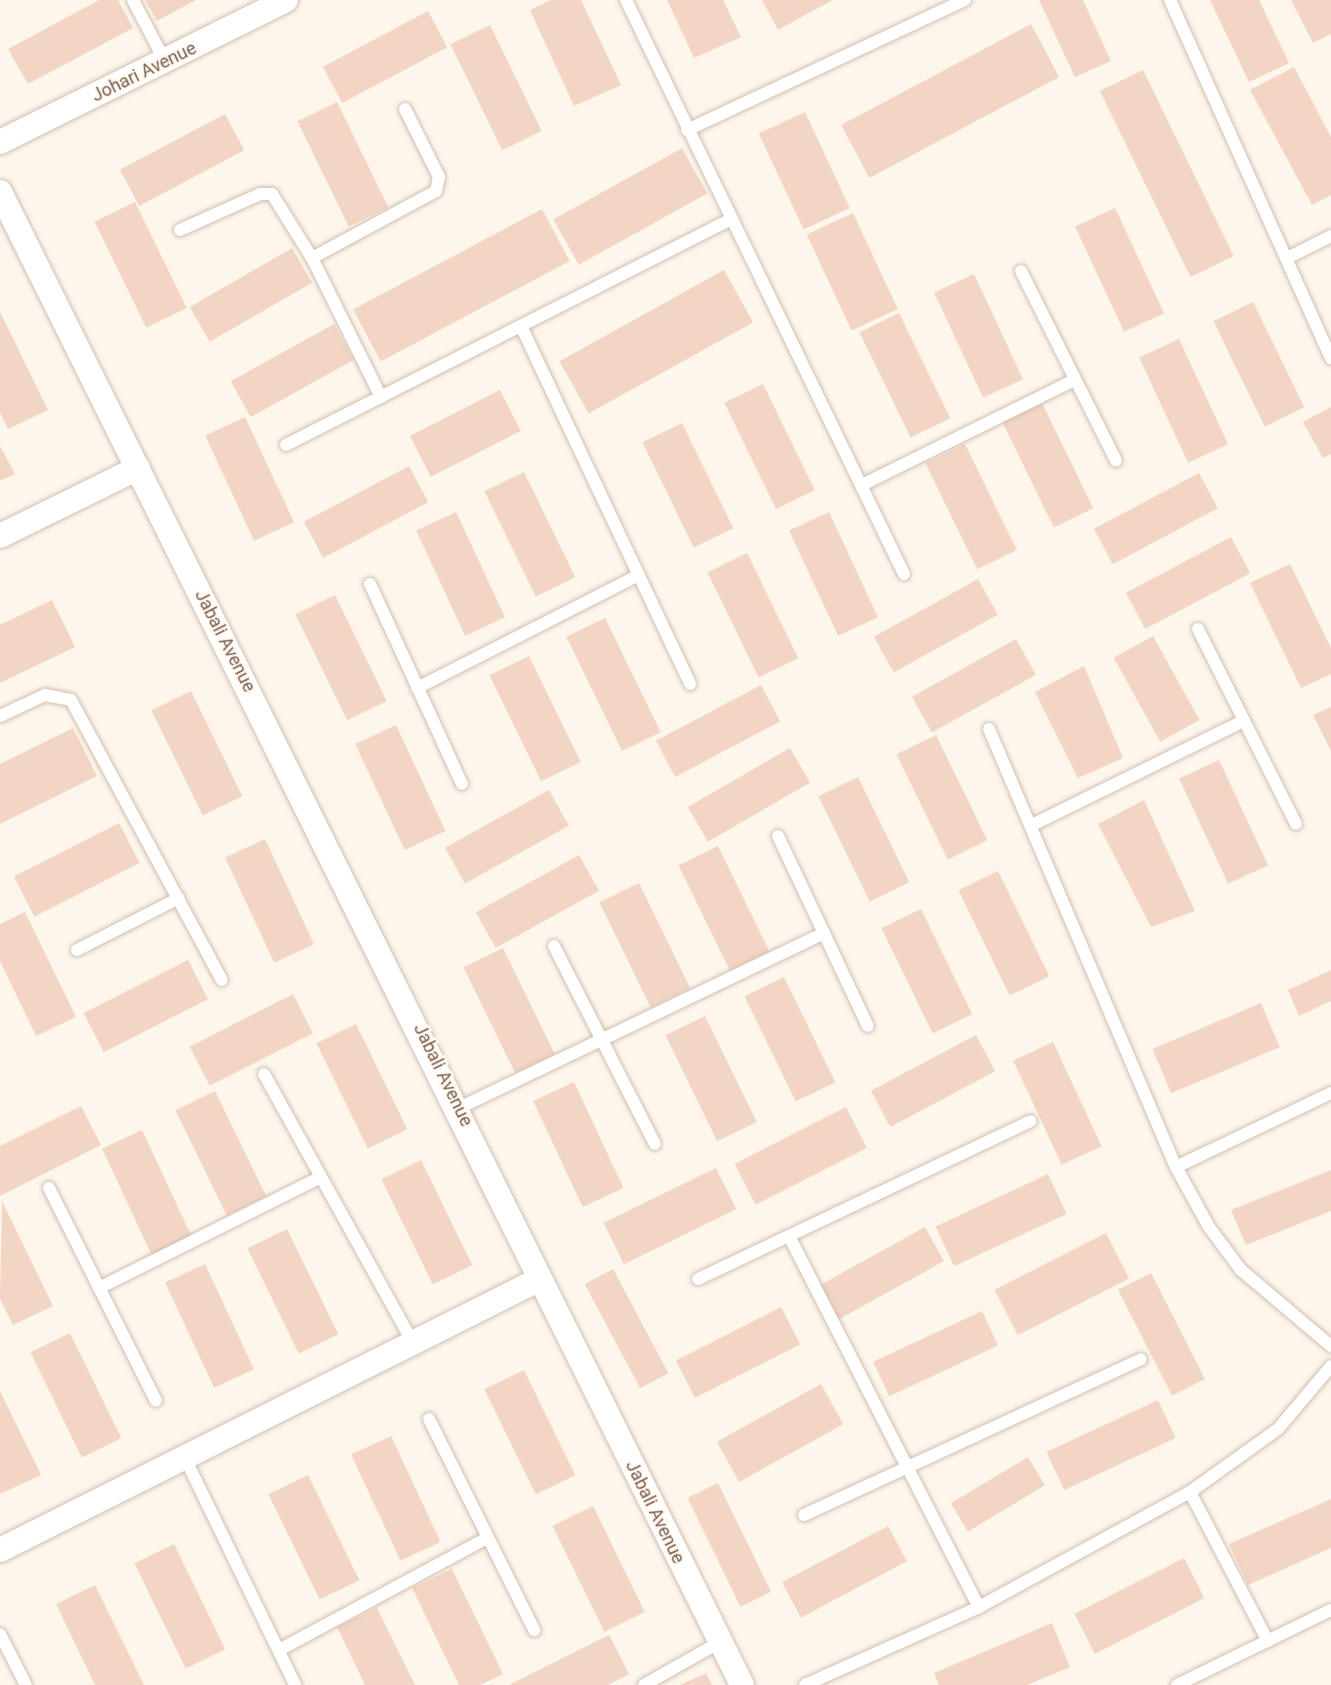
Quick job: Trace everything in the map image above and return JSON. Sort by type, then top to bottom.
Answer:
[{"type":"street","name":"Johari Avenue","points":[[0,142],[166,63],[286,0]]},
{"type":"street","points":[[0,192],[138,468],[0,536]]},
{"type":"street","name":"Jabali Avenue","points":[[138,468],[459,1108],[540,1279],[742,1685]]},
{"type":"street","points":[[0,1550],[540,1279]]},
{"type":"lane","points":[[133,0],[166,63]]},
{"type":"lane","points":[[626,0],[729,220],[864,484],[904,574]]},
{"type":"lane","points":[[687,130],[965,0]]},
{"type":"lane","points":[[1170,0],[1331,358]]},
{"type":"lane","points":[[312,258],[436,191],[439,177],[405,109]]},
{"type":"lane","points":[[180,230],[260,194],[272,194],[312,258],[381,397]]},
{"type":"lane","points":[[286,445],[729,220]]},
{"type":"lane","points":[[1287,258],[1331,236]]},
{"type":"lane","points":[[1021,271],[1116,461]]},
{"type":"lane","points":[[521,326],[690,684]]},
{"type":"lane","points":[[864,484],[1074,380]]},
{"type":"lane","points":[[417,688],[639,575]]},
{"type":"lane","points":[[370,584],[462,784]]},
{"type":"lane","points":[[1198,629],[1296,824]]},
{"type":"lane","points":[[0,716],[45,695],[71,700],[222,980]]},
{"type":"lane","points":[[1032,825],[1243,721]]},
{"type":"lane","points":[[989,729],[1032,825],[1176,1167],[1209,1227],[1241,1270],[1331,1346]]},
{"type":"lane","points":[[778,836],[868,1026]]},
{"type":"lane","points":[[77,950],[179,898]]},
{"type":"lane","points":[[459,1108],[824,933]]},
{"type":"lane","points":[[554,946],[655,1144]]},
{"type":"lane","points":[[264,1074],[413,1343]]},
{"type":"lane","points":[[1176,1167],[1331,1093]]},
{"type":"lane","points":[[698,1279],[790,1238],[1030,1121]]},
{"type":"lane","points":[[99,1287],[321,1177]]},
{"type":"lane","points":[[49,1188],[156,1401]]},
{"type":"lane","points":[[790,1238],[980,1607]]},
{"type":"lane","points":[[804,1515],[907,1465],[1141,1359]]},
{"type":"lane","points":[[805,1685],[980,1607],[1190,1492],[1278,1429],[1331,1366]]},
{"type":"lane","points":[[429,1419],[485,1539],[534,1630]]},
{"type":"lane","points":[[185,1458],[295,1685]]},
{"type":"lane","points":[[1190,1492],[1269,1641]]},
{"type":"lane","points":[[279,1650],[485,1539]]},
{"type":"lane","points":[[1177,1685],[1331,1610]]},
{"type":"lane","points":[[0,1634],[26,1685]]},
{"type":"lane","points":[[644,1685],[720,1642]]},
{"type":"building","points":[[99,0],[118,0],[133,28],[28,84],[8,49]]},
{"type":"building","points":[[145,0],[196,0],[157,21]]},
{"type":"building","points":[[551,0],[581,0],[621,85],[574,106],[530,10]]},
{"type":"building","points":[[667,0],[723,0],[741,37],[694,58]]},
{"type":"building","points":[[762,0],[833,0],[778,30]]},
{"type":"building","points":[[1039,0],[1083,0],[1111,61],[1075,77]]},
{"type":"building","points":[[1210,0],[1259,0],[1289,63],[1249,82]]},
{"type":"building","points":[[1291,0],[1331,0],[1331,34],[1313,43]]},
{"type":"building","points":[[428,11],[447,47],[342,103],[323,67]]},
{"type":"building","points":[[1031,24],[1059,77],[869,178],[841,125]]},
{"type":"building","points":[[490,25],[542,131],[502,150],[450,44]]},
{"type":"building","points":[[1294,67],[1331,137],[1331,195],[1312,205],[1250,90]]},
{"type":"building","points":[[1143,70],[1234,256],[1191,277],[1100,91]]},
{"type":"building","points":[[337,102],[388,207],[349,226],[297,121]]},
{"type":"building","points":[[805,112],[850,208],[804,230],[759,134]]},
{"type":"building","points":[[225,114],[244,150],[139,206],[120,170]]},
{"type":"building","points":[[682,148],[707,193],[579,265],[553,219]]},
{"type":"building","points":[[135,202],[187,308],[146,328],[95,222]]},
{"type":"building","points":[[1115,208],[1164,313],[1124,332],[1075,227]]},
{"type":"building","points":[[542,209],[570,261],[381,362],[353,309]]},
{"type":"building","points":[[853,213],[898,309],[852,331],[807,235]]},
{"type":"building","points":[[292,248],[312,283],[210,342],[190,307]]},
{"type":"building","points":[[724,270],[753,322],[589,414],[560,361]]},
{"type":"building","points":[[974,274],[1023,379],[983,398],[934,293]]},
{"type":"building","points":[[1253,302],[1304,407],[1265,426],[1213,321]]},
{"type":"building","points":[[0,312],[48,410],[8,429],[0,413]]},
{"type":"building","points":[[899,313],[950,418],[911,437],[859,332]]},
{"type":"building","points":[[334,324],[354,360],[251,417],[231,381]]},
{"type":"building","points":[[1179,339],[1228,444],[1188,463],[1139,358]]},
{"type":"building","points":[[763,384],[815,490],[776,509],[724,403]]},
{"type":"building","points":[[500,390],[521,431],[431,477],[410,436]]},
{"type":"building","points":[[1042,403],[1093,508],[1054,527],[1002,422]]},
{"type":"building","points":[[1331,407],[1331,454],[1323,458],[1303,422]]},
{"type":"building","points":[[245,417],[294,522],[254,541],[205,436]]},
{"type":"building","points":[[682,423],[733,528],[694,547],[642,442]]},
{"type":"building","points":[[965,444],[1017,550],[977,569],[925,463]]},
{"type":"building","points":[[0,446],[15,474],[0,481]]},
{"type":"building","points":[[409,466],[428,502],[323,558],[304,522]]},
{"type":"building","points":[[524,472],[575,577],[536,596],[484,491]]},
{"type":"building","points":[[1199,473],[1218,508],[1113,564],[1094,529]]},
{"type":"building","points":[[456,512],[505,617],[465,636],[416,531]]},
{"type":"building","points":[[829,512],[878,617],[838,636],[789,531]]},
{"type":"building","points":[[1231,537],[1250,573],[1145,629],[1126,593]]},
{"type":"building","points":[[747,553],[798,658],[759,677],[707,572]]},
{"type":"building","points":[[1290,564],[1331,648],[1331,674],[1301,688],[1250,583]]},
{"type":"building","points":[[978,579],[998,615],[894,673],[874,637]]},
{"type":"building","points":[[335,595],[387,701],[347,720],[295,614]]},
{"type":"building","points":[[52,600],[75,647],[0,683],[0,625]]},
{"type":"building","points":[[605,618],[661,732],[622,751],[566,637]]},
{"type":"building","points":[[1153,636],[1200,720],[1160,742],[1114,658]]},
{"type":"building","points":[[1016,639],[1036,675],[932,733],[912,697]]},
{"type":"building","points":[[529,656],[581,762],[541,781],[489,675]]},
{"type":"building","points":[[1084,666],[1123,758],[1078,778],[1035,692]]},
{"type":"building","points":[[761,685],[780,721],[675,777],[656,741]]},
{"type":"building","points":[[191,691],[242,796],[203,815],[151,710]]},
{"type":"building","points":[[1331,707],[1331,751],[1313,715]]},
{"type":"building","points":[[396,725],[445,831],[405,850],[355,744]]},
{"type":"building","points":[[73,728],[97,776],[0,824],[0,764]]},
{"type":"building","points":[[936,735],[987,840],[948,859],[896,754]]},
{"type":"building","points":[[790,748],[810,783],[708,842],[688,807]]},
{"type":"building","points":[[1219,760],[1268,865],[1228,884],[1179,779]]},
{"type":"building","points":[[858,777],[909,882],[870,901],[818,796]]},
{"type":"building","points":[[549,790],[569,826],[465,884],[445,848]]},
{"type":"building","points":[[1144,800],[1195,911],[1151,927],[1098,824]]},
{"type":"building","points":[[119,823],[139,863],[34,917],[14,877]]},
{"type":"building","points":[[265,839],[314,944],[274,963],[225,858]]},
{"type":"building","points":[[718,846],[769,951],[730,970],[678,865]]},
{"type":"building","points":[[579,855],[599,891],[496,948],[476,912]]},
{"type":"building","points":[[998,871],[1049,976],[1010,995],[958,890]]},
{"type":"building","points":[[639,883],[690,988],[651,1007],[599,902]]},
{"type":"building","points":[[921,909],[972,1014],[933,1033],[881,928]]},
{"type":"building","points":[[25,912],[76,1017],[36,1036],[0,961],[0,924]]},
{"type":"building","points":[[503,948],[555,1054],[515,1073],[463,967]]},
{"type":"building","points":[[188,960],[208,999],[104,1052],[84,1013]]},
{"type":"building","points":[[1331,970],[1331,1001],[1299,1016],[1288,990]]},
{"type":"building","points":[[784,977],[835,1082],[796,1101],[744,996]]},
{"type":"building","points":[[293,994],[313,1033],[210,1086],[190,1047]]},
{"type":"building","points":[[1261,1003],[1280,1047],[1171,1093],[1152,1049]]},
{"type":"building","points":[[705,1016],[757,1122],[717,1141],[665,1035]]},
{"type":"building","points":[[356,1024],[407,1129],[368,1148],[316,1043]]},
{"type":"building","points":[[976,1035],[995,1071],[890,1127],[871,1091]]},
{"type":"building","points":[[1053,1042],[1102,1146],[1062,1165],[1013,1061]]},
{"type":"building","points":[[574,1082],[623,1188],[583,1207],[533,1101]]},
{"type":"building","points":[[215,1091],[266,1196],[227,1215],[175,1110]]},
{"type":"building","points":[[81,1106],[101,1145],[0,1196],[0,1146]]},
{"type":"building","points":[[846,1107],[867,1148],[756,1205],[735,1164]]},
{"type":"building","points":[[142,1130],[191,1236],[152,1255],[102,1149]]},
{"type":"building","points":[[421,1160],[472,1265],[433,1284],[381,1179]]},
{"type":"building","points":[[716,1168],[736,1209],[624,1264],[604,1223]]},
{"type":"building","points":[[1331,1170],[1331,1211],[1246,1245],[1231,1210]]},
{"type":"building","points":[[1048,1174],[1067,1214],[954,1266],[936,1226]]},
{"type":"building","points":[[2,1201],[53,1306],[13,1325],[0,1299]]},
{"type":"building","points":[[925,1227],[944,1261],[838,1320],[819,1286]]},
{"type":"building","points":[[287,1229],[338,1334],[299,1353],[247,1248]]},
{"type":"building","points":[[1106,1233],[1129,1278],[1018,1335],[995,1290]]},
{"type":"building","points":[[205,1264],[254,1369],[214,1388],[165,1283]]},
{"type":"building","points":[[613,1269],[668,1373],[640,1388],[585,1284]]},
{"type":"building","points":[[1151,1273],[1205,1379],[1172,1396],[1118,1290]]},
{"type":"building","points":[[781,1307],[800,1344],[695,1398],[676,1361]]},
{"type":"building","points":[[982,1311],[998,1345],[889,1396],[873,1362]]},
{"type":"building","points":[[70,1333],[121,1438],[82,1457],[30,1352]]},
{"type":"building","points":[[524,1370],[575,1475],[536,1494],[484,1389]]},
{"type":"building","points":[[821,1384],[843,1424],[739,1482],[717,1442]]},
{"type":"building","points":[[0,1391],[41,1475],[0,1494]]},
{"type":"building","points":[[1158,1400],[1176,1438],[1064,1490],[1047,1452]]},
{"type":"building","points":[[391,1436],[440,1542],[401,1561],[351,1455]]},
{"type":"building","points":[[1028,1457],[1045,1485],[968,1532],[951,1503]]},
{"type":"building","points":[[308,1475],[359,1580],[320,1599],[268,1494]]},
{"type":"building","points":[[718,1483],[771,1592],[740,1607],[687,1498]]},
{"type":"building","points":[[1331,1499],[1331,1548],[1248,1585],[1229,1544]]},
{"type":"building","points":[[593,1506],[645,1612],[604,1632],[553,1526]]},
{"type":"building","points":[[888,1526],[907,1561],[801,1618],[782,1582]]},
{"type":"building","points":[[174,1544],[225,1649],[186,1668],[134,1563]]},
{"type":"building","points":[[1184,1558],[1204,1598],[1095,1654],[1074,1614]]},
{"type":"building","points":[[452,1569],[503,1674],[480,1685],[459,1685],[412,1588]]},
{"type":"building","points":[[95,1585],[144,1685],[95,1685],[56,1604]]},
{"type":"building","points":[[377,1608],[415,1685],[365,1685],[337,1627]]},
{"type":"building","points":[[1052,1623],[1070,1667],[1027,1685],[939,1685],[934,1673]]},
{"type":"building","points":[[609,1635],[629,1674],[608,1685],[509,1685]]},
{"type":"building","points":[[706,1673],[712,1685],[680,1685]]}]
